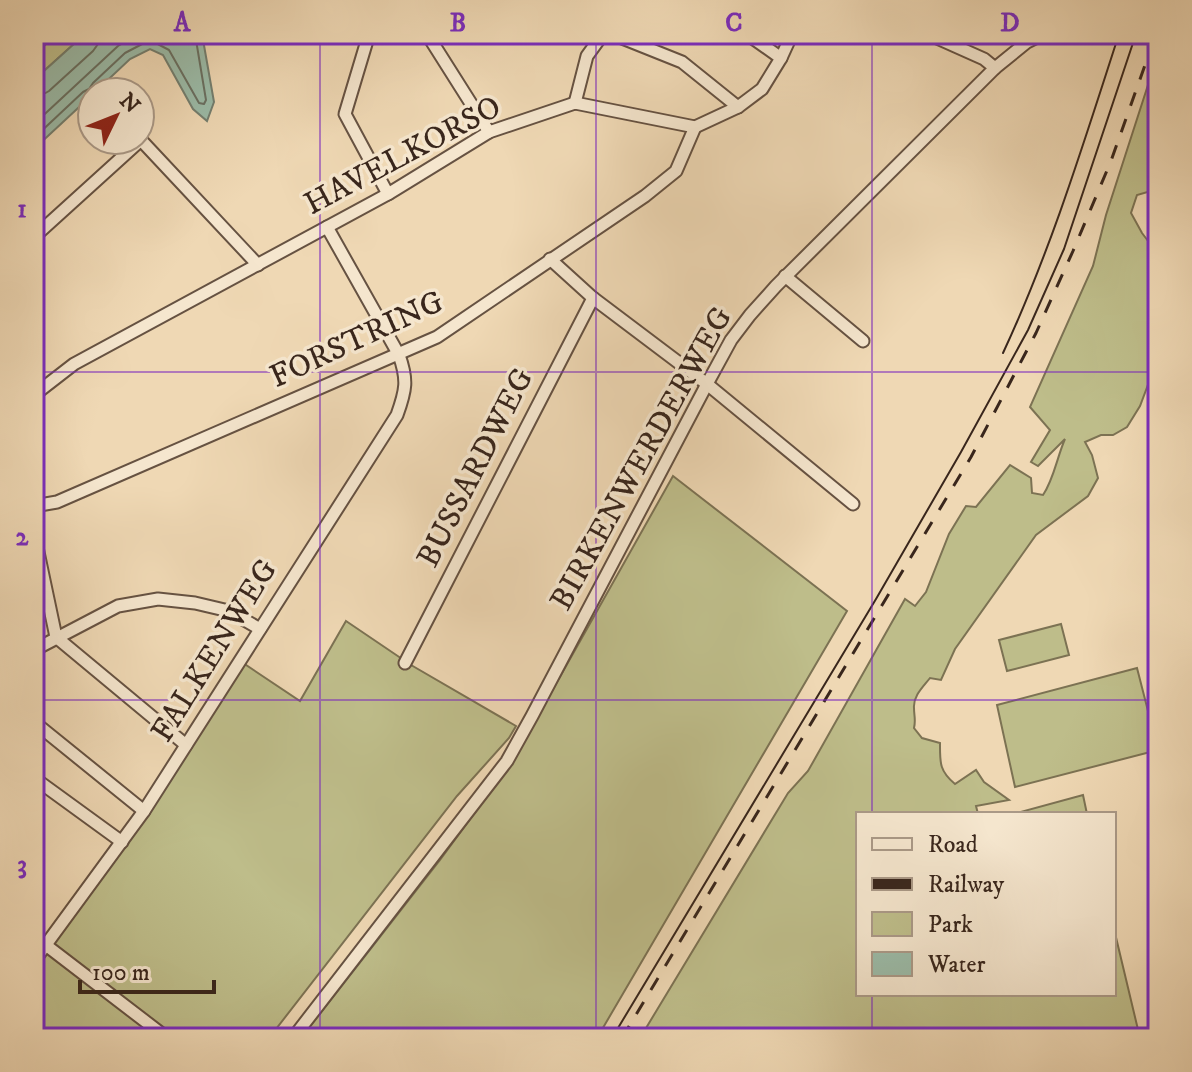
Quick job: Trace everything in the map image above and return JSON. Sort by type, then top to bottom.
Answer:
[{"type":"street","points":[[369,34],[345,114],[388,194]]},
{"type":"street","points":[[427,34],[489,132]]},
{"type":"street","points":[[575,103],[587,56],[603,34]]},
{"type":"street","points":[[612,34],[682,62],[738,107]]},
{"type":"street","points":[[747,34],[781,58]]},
{"type":"street","points":[[695,127],[738,107],[762,89],[792,34]]},
{"type":"street","points":[[928,34],[984,59],[995,68]]},
{"type":"street","name":"BIRKENWERDERWEG","points":[[293,1038],[498,773],[523,732],[731,340],[785,276],[995,68],[1027,42],[1043,34]]},
{"type":"street","name":"HAVELKORSO","points":[[34,395],[74,364],[388,194],[489,132],[575,103],[695,127]]},
{"type":"street","name":"FORSTRING","points":[[34,506],[57,502],[437,337],[645,196],[676,171],[695,127]]},
{"type":"street","points":[[34,237],[123,156]]},
{"type":"street","points":[[155,156],[258,265]]},
{"type":"street","points":[[327,227],[399,355]]},
{"type":"street","points":[[550,259],[593,298],[707,384],[853,504]]},
{"type":"street","points":[[785,276],[863,341]]},
{"type":"street","name":"BUSSARDWEG","points":[[405,663],[593,298]]},
{"type":"street","name":"FALKENWEG","points":[[34,961],[144,811],[397,415],[406,391],[405,371],[399,355]]},
{"type":"street","points":[[34,533],[56,637],[186,745]]},
{"type":"street","points":[[34,650],[118,606],[158,599],[229,611],[260,629]]},
{"type":"street","points":[[34,722],[144,811]]},
{"type":"street","points":[[34,778],[122,842]]},
{"type":"street","points":[[34,936],[167,1038]]},
{"type":"green space","points":[[57,34],[85,34],[34,80],[34,55]]},
{"type":"green space","points":[[1158,54],[1158,189],[1137,195],[1131,213],[1158,254],[1158,305],[1153,313],[1158,323],[1158,358],[1140,406],[1127,427],[1113,435],[1101,435],[1085,442],[1098,478],[1088,496],[1036,535],[955,649],[941,680],[930,678],[915,700],[914,728],[922,738],[940,743],[946,775],[955,784],[976,770],[984,782],[1009,800],[976,806],[978,812],[856,812],[856,996],[1116,996],[1116,937],[1140,1038],[640,1038],[788,793],[808,771],[905,599],[915,606],[926,592],[949,534],[966,506],[976,507],[1010,465],[1031,478],[1032,493],[1043,495],[1047,489],[1065,439],[1038,466],[1031,462],[1050,430],[1030,407],[1093,266],[1106,215]]},
{"type":"green space","points":[[673,476],[847,611],[597,1038],[301,1038],[512,762]]},
{"type":"green space","points":[[346,621],[411,665],[516,726],[509,738],[457,796],[269,1038],[34,1038],[34,961],[240,661],[300,701]]},
{"type":"green space","points":[[1061,624],[1069,655],[1007,671],[999,640]]},
{"type":"green space","points":[[1137,668],[1158,750],[1015,787],[997,705]]},
{"type":"green space","points":[[1083,795],[1087,812],[1020,812]]},
{"type":"water","points":[[85,34],[202,34],[214,102],[207,121],[193,109],[163,55],[150,49],[130,59],[112,76],[76,76],[76,110],[34,149],[34,80]]},
{"type":"tram line","points":[[1003,353],[1052,235],[1119,34]]},
{"type":"tram line","points":[[612,1038],[876,599],[1028,330],[1064,249],[1136,34]]},
{"type":"railway","points":[[622,1038],[971,457],[1036,333],[1073,251],[1111,161],[1156,34]]}]
